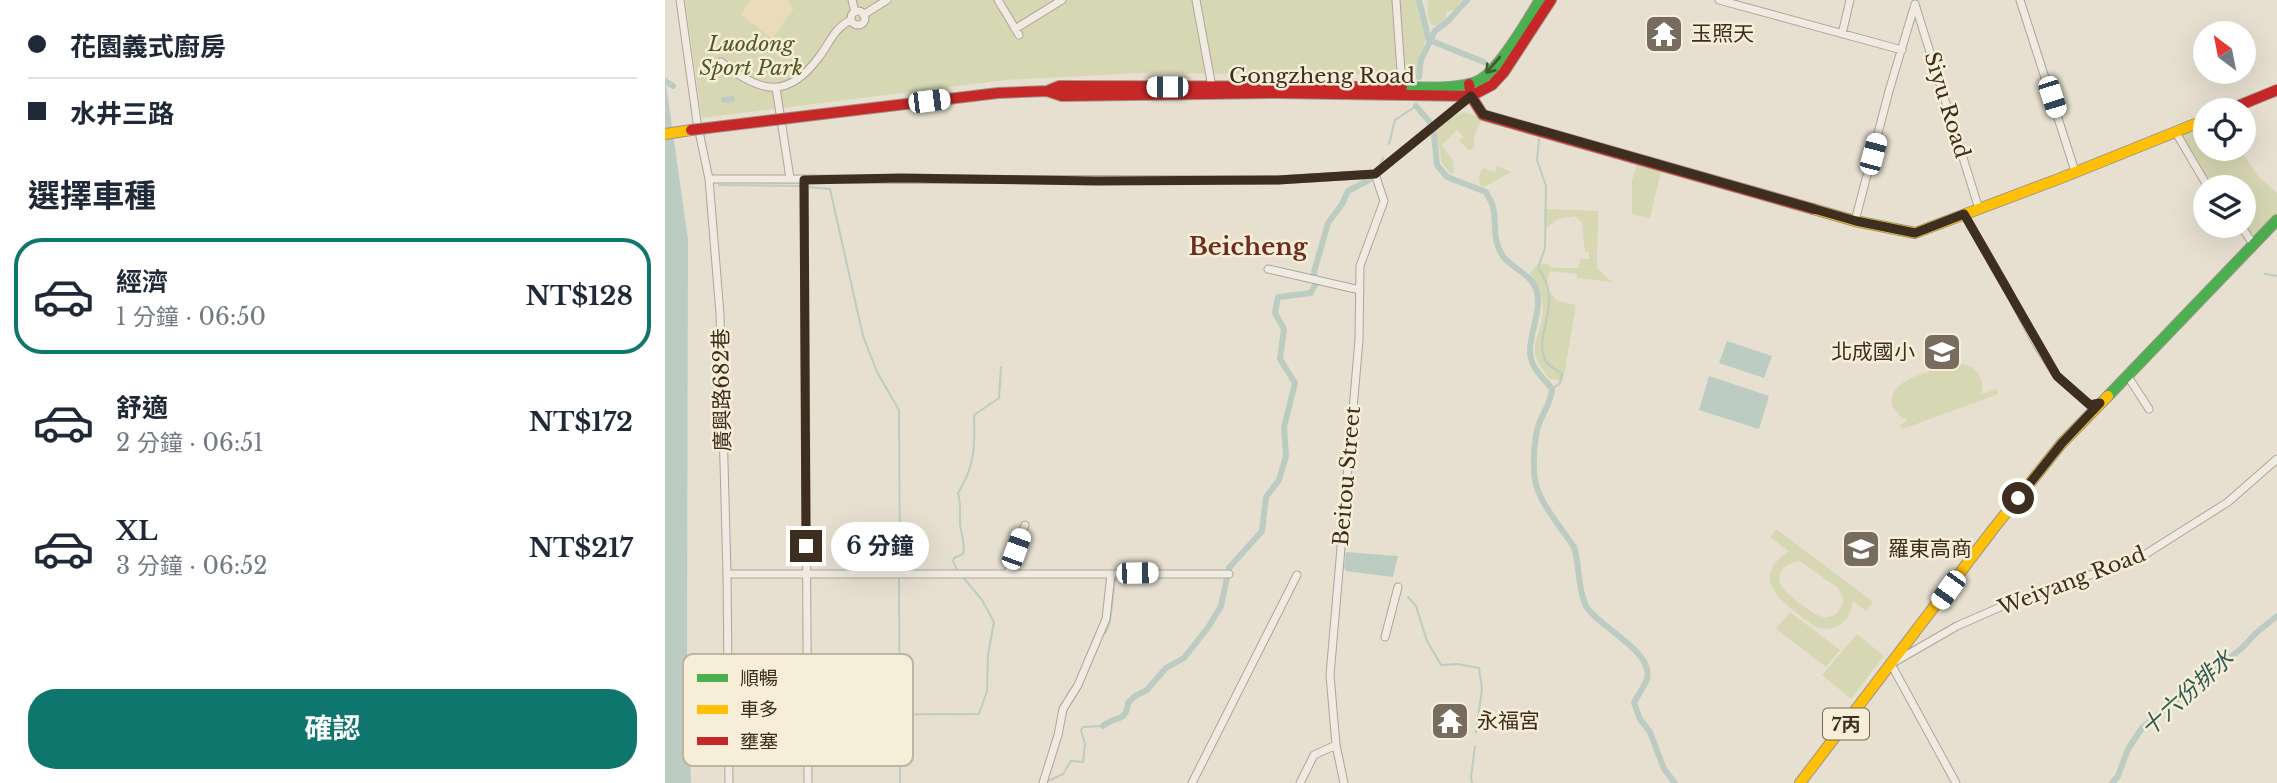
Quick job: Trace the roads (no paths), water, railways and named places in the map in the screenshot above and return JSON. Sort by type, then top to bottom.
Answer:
[{"type":"street","name":"廣興路682巷","points":[[680,0],[697,122],[709,179],[720,314],[728,654]]},
{"type":"street","points":[[852,0],[857,15]]},
{"type":"street","points":[[721,62],[762,87],[776,88],[793,82],[812,66],[838,28],[887,0]]},
{"type":"street","points":[[998,0],[1017,32],[1062,0]]},
{"type":"street","points":[[1196,0],[1212,90]]},
{"type":"street","points":[[1396,0],[1402,91]]},
{"type":"street","points":[[1540,0],[1511,45],[1482,78],[1469,84],[1471,96],[1483,114],[1856,221],[1915,233],[2193,124]]},
{"type":"street","points":[[709,179],[790,178],[804,184],[901,178],[1278,180],[1375,174],[1471,96],[1492,85],[1504,72],[1551,0]]},
{"type":"street","points":[[1719,0],[1902,50]]},
{"type":"street","points":[[1842,34],[1850,0]]},
{"type":"street","points":[[2021,0],[2075,171]]},
{"type":"street","points":[[1856,221],[1915,2]]},
{"type":"street","name":"Siyu Road","points":[[1915,2],[1979,209]]},
{"type":"street","name":"Gongzheng Road","points":[[1402,91],[1469,84]]},
{"type":"street","name":"Gongzheng Road","points":[[665,134],[998,93],[1047,91],[1059,86],[1402,91],[1471,96]]},
{"type":"street","points":[[776,88],[790,178]]},
{"type":"street","points":[[2256,99],[2277,90]]},
{"type":"street","points":[[2175,131],[2201,175]]},
{"type":"street","name":"Beitou Street","points":[[1344,783],[1335,746],[1330,675],[1359,340],[1360,266],[1384,201],[1375,174]]},
{"type":"street","points":[[804,184],[807,654]]},
{"type":"street","points":[[1964,214],[2057,376],[2090,405],[2100,403]]},
{"type":"street","name":"7丙","points":[[1800,783],[2062,443],[2277,220]]},
{"type":"street","points":[[2249,238],[2253,244]]},
{"type":"street","points":[[1268,269],[1360,290]]},
{"type":"street","points":[[2127,375],[2149,409]]},
{"type":"street","name":"Weiyang Road","points":[[1891,664],[1941,634],[2005,605],[2141,557],[2228,502],[2277,459]]},
{"type":"street","points":[[1007,573],[1025,525]]},
{"type":"street","points":[[727,574],[1226,573]]},
{"type":"street","points":[[1043,783],[1063,709],[1078,685],[1106,620],[1111,574]]},
{"type":"street","points":[[1192,783],[1297,575]]},
{"type":"street","points":[[1385,637],[1398,587]]},
{"type":"street","points":[[1891,664],[1956,783]]},
{"type":"street","points":[[1300,783],[1314,755],[1335,746]]},
{"type":"waterway","points":[[1419,0],[1429,40],[1484,62]]},
{"type":"waterway","points":[[1419,77],[1421,60],[1435,31],[1467,0]]},
{"type":"waterway","points":[[665,81],[673,86]]},
{"type":"waterway","points":[[724,100],[732,99]]},
{"type":"waterway","points":[[1389,144],[1395,120],[1416,106]]},
{"type":"waterway","points":[[1416,106],[1429,121],[1434,134],[1437,165],[1447,177],[1486,192],[1493,207],[1496,237],[1502,255],[1530,279],[1536,289],[1538,309],[1531,340],[1531,359],[1552,389],[1536,435],[1534,463],[1537,488],[1545,506],[1574,547],[1586,606],[1634,649],[1647,669],[1647,679],[1634,703],[1640,719],[1650,732],[1664,769],[1675,783]]},
{"type":"waterway","points":[[1539,139],[1537,160],[1546,186],[1545,248],[1538,268],[1549,293],[1542,350],[1546,362],[1562,374],[1560,383],[1552,389]]},
{"type":"waterway","points":[[1380,165],[1383,158]]},
{"type":"waterway","points":[[1103,726],[1122,717],[1128,703],[1135,696],[1147,690],[1166,668],[1184,658],[1221,606],[1229,568],[1262,531],[1266,497],[1279,480],[1286,456],[1284,427],[1295,383],[1280,359],[1284,329],[1275,313],[1278,297],[1311,293],[1316,283],[1314,272],[1328,223],[1348,191],[1369,180]]},
{"type":"waterway","points":[[719,185],[802,186]]},
{"type":"waterway","points":[[807,187],[830,189],[863,336],[877,372],[899,410],[900,569]]},
{"type":"waterway","points":[[2265,274],[2277,276]]},
{"type":"waterway","points":[[958,572],[953,561],[963,554],[964,546],[958,493],[968,474],[973,456],[974,415],[999,398],[1001,367]]},
{"type":"waterway","points":[[913,714],[979,714],[987,691],[988,655],[994,622],[982,600],[962,576]]},
{"type":"waterway","points":[[899,578],[899,654]]},
{"type":"waterway","points":[[1105,633],[1110,622],[1115,580]]},
{"type":"waterway","points":[[1408,597],[1416,606],[1427,641],[1441,665],[1457,664],[1479,668],[1482,689],[1476,732]]},
{"type":"waterway","name":"十六份排水","points":[[2112,783],[2118,776],[2128,749],[2142,728],[2242,648],[2277,616]]},
{"type":"waterway","points":[[1048,781],[1063,774],[1071,761],[1083,762],[1083,727],[1103,726]]},
{"type":"waterway","points":[[1472,783],[1475,746]]},
{"type":"waterway","points":[[900,766],[900,783]]},
{"type":"place","name":"玉照天","points":[[1664,34]]},
{"type":"place","name":"北成國小","points":[[1942,352]]},
{"type":"place","name":"羅東高商","points":[[1861,549]]},
{"type":"place","name":"永福宮","points":[[1450,721]]},
{"type":"district","name":"Beicheng","points":[[1248,247]]},
{"type":"park label","name":"Luodong Sport Park","points":[[751,56]]}]
